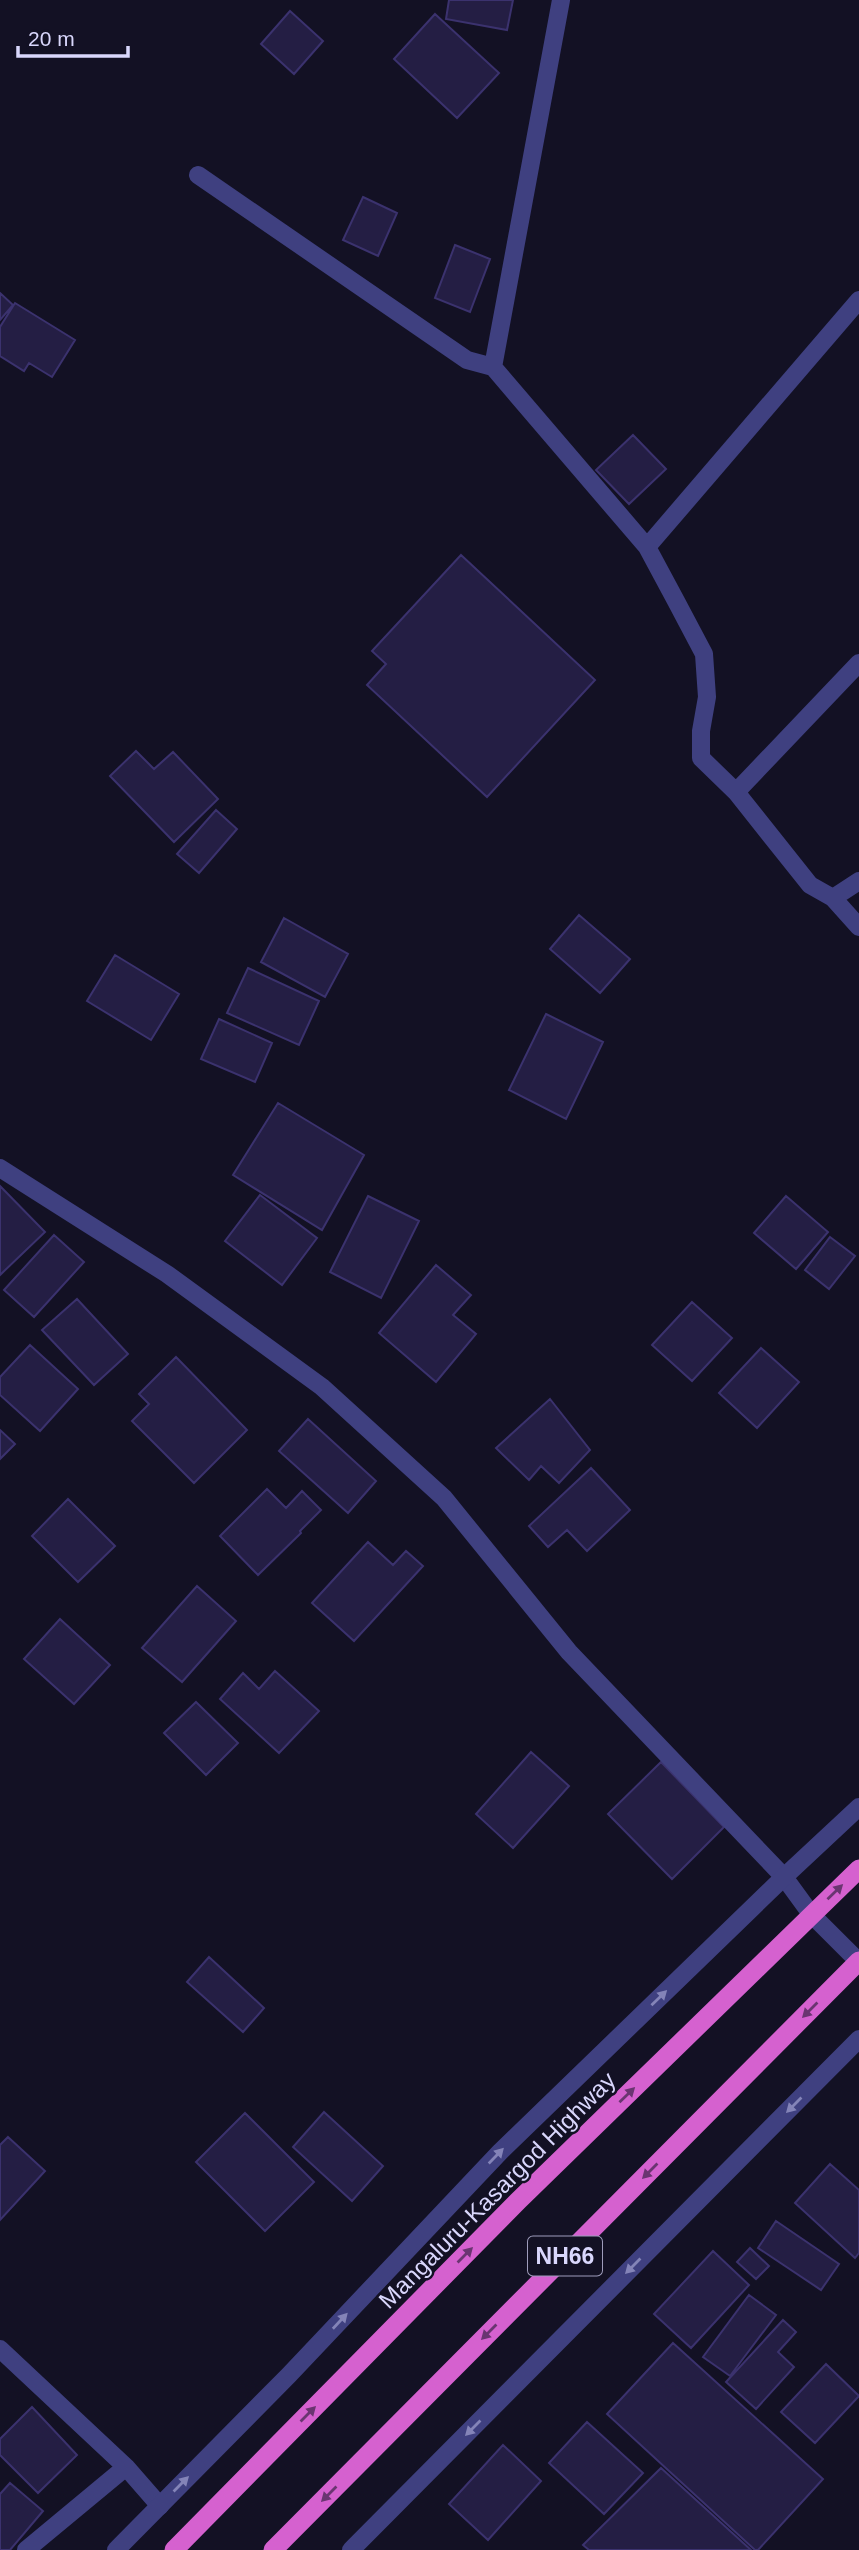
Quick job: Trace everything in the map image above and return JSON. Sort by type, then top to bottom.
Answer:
[{"type":"highway","name":"Mangaluru-Kasargod Highway","points":[[174,2550],[518,2201],[859,1869]]},
{"type":"highway","name":"NH66","points":[[273,2550],[859,1961]]},
{"type":"street","points":[[492,367],[561,0]]},
{"type":"street","points":[[198,175],[467,360],[492,367],[647,547],[704,654],[707,697],[701,731],[701,758],[736,792],[810,885],[833,898],[859,927]]},
{"type":"street","points":[[647,547],[859,300]]},
{"type":"street","points":[[736,792],[859,663]]},
{"type":"street","points":[[833,898],[859,881]]},
{"type":"street","points":[[0,1168],[167,1274],[322,1387],[444,1498],[569,1652],[784,1877],[811,1914],[859,1961]]},
{"type":"street","points":[[116,2550],[289,2375],[500,2152],[859,1807]]},
{"type":"street","points":[[351,2550],[859,2039]]},
{"type":"street","points":[[0,2349],[126,2467],[160,2506]]},
{"type":"street","points":[[26,2550],[126,2467]]},
{"type":"building","points":[[449,0],[513,0],[507,30],[446,19]]},
{"type":"building","points":[[290,11],[323,41],[294,74],[261,44]]},
{"type":"building","points":[[435,14],[499,73],[457,118],[394,59]]},
{"type":"building","points":[[363,197],[397,213],[378,256],[343,240]]},
{"type":"building","points":[[455,245],[490,259],[470,312],[435,298]]},
{"type":"building","points":[[0,293],[13,305],[0,320]]},
{"type":"building","points":[[15,303],[75,340],[52,377],[29,363],[24,371],[0,356],[0,327]]},
{"type":"building","points":[[633,435],[666,469],[629,504],[596,470]]},
{"type":"building","points":[[461,555],[595,680],[487,797],[367,685],[386,664],[372,651]]},
{"type":"building","points":[[136,751],[154,769],[173,752],[218,799],[174,842],[110,776]]},
{"type":"building","points":[[216,810],[237,829],[199,873],[177,854]]},
{"type":"building","points":[[579,915],[630,959],[600,993],[550,949]]},
{"type":"building","points":[[284,918],[348,954],[325,997],[261,962]]},
{"type":"building","points":[[115,955],[179,994],[151,1040],[87,1001]]},
{"type":"building","points":[[248,968],[319,1001],[299,1045],[227,1013]]},
{"type":"building","points":[[546,1014],[603,1042],[566,1119],[509,1090]]},
{"type":"building","points":[[219,1019],[272,1043],[255,1082],[201,1059]]},
{"type":"building","points":[[278,1103],[364,1155],[322,1230],[233,1175]]},
{"type":"building","points":[[0,1186],[45,1232],[0,1275]]},
{"type":"building","points":[[260,1195],[317,1238],[282,1285],[225,1241]]},
{"type":"building","points":[[368,1196],[419,1221],[381,1298],[330,1272]]},
{"type":"building","points":[[786,1196],[828,1232],[796,1269],[754,1233]]},
{"type":"building","points":[[54,1235],[84,1262],[34,1317],[4,1290]]},
{"type":"building","points":[[830,1237],[855,1256],[829,1289],[805,1270]]},
{"type":"building","points":[[436,1265],[471,1295],[453,1315],[476,1334],[436,1382],[379,1333]]},
{"type":"building","points":[[77,1299],[128,1354],[94,1385],[42,1330]]},
{"type":"building","points":[[692,1302],[732,1338],[692,1381],[652,1345]]},
{"type":"building","points":[[30,1345],[78,1389],[40,1431],[0,1395],[0,1377]]},
{"type":"building","points":[[761,1348],[799,1382],[757,1428],[719,1393]]},
{"type":"building","points":[[176,1357],[247,1430],[194,1483],[132,1421],[149,1404],[139,1394]]},
{"type":"building","points":[[550,1399],[590,1450],[559,1483],[541,1466],[529,1480],[496,1448]]},
{"type":"building","points":[[308,1419],[376,1481],[348,1513],[279,1451]]},
{"type":"building","points":[[0,1430],[15,1444],[0,1459]]},
{"type":"building","points":[[591,1468],[630,1510],[587,1551],[567,1530],[548,1547],[529,1526]]},
{"type":"building","points":[[267,1489],[286,1508],[302,1491],[321,1510],[258,1575],[220,1536]]},
{"type":"building","points":[[68,1499],[115,1546],[78,1582],[32,1536]]},
{"type":"building","points":[[368,1542],[393,1565],[406,1551],[423,1566],[354,1641],[312,1603]]},
{"type":"building","points":[[197,1586],[236,1621],[182,1682],[142,1648]]},
{"type":"building","points":[[60,1619],[110,1665],[74,1704],[24,1659]]},
{"type":"building","points":[[275,1671],[319,1711],[279,1753],[220,1699],[243,1673],[259,1689]]},
{"type":"building","points":[[196,1702],[238,1743],[206,1775],[164,1733]]},
{"type":"building","points":[[531,1752],[569,1786],[513,1848],[476,1814]]},
{"type":"building","points":[[661,1762],[724,1827],[672,1879],[608,1814]]},
{"type":"building","points":[[209,1957],[264,2008],[243,2032],[187,1982]]},
{"type":"building","points":[[324,2112],[383,2166],[352,2201],[293,2147]]},
{"type":"building","points":[[245,2113],[314,2182],[265,2231],[196,2162]]},
{"type":"building","points":[[8,2137],[45,2171],[0,2220],[0,2145]]},
{"type":"building","points":[[830,2164],[859,2190],[859,2253],[855,2258],[795,2203]]},
{"type":"building","points":[[776,2221],[839,2264],[821,2290],[758,2248]]},
{"type":"building","points":[[750,2248],[769,2266],[756,2279],[737,2262]]},
{"type":"building","points":[[713,2251],[749,2285],[691,2348],[654,2314]]},
{"type":"building","points":[[749,2295],[776,2315],[730,2376],[703,2357]]},
{"type":"building","points":[[783,2320],[796,2332],[778,2352],[794,2367],[756,2409],[726,2382]]},
{"type":"building","points":[[673,2343],[823,2479],[758,2550],[607,2414]]},
{"type":"building","points":[[826,2364],[859,2396],[815,2443],[781,2412]]},
{"type":"building","points":[[32,2407],[77,2455],[38,2493],[0,2455],[0,2439]]},
{"type":"building","points":[[587,2422],[643,2473],[604,2514],[549,2463]]},
{"type":"building","points":[[503,2445],[541,2481],[488,2540],[449,2504]]},
{"type":"building","points":[[661,2468],[751,2550],[589,2550],[583,2545]]},
{"type":"building","points":[[10,2483],[43,2511],[10,2550],[0,2550],[0,2494]]}]
